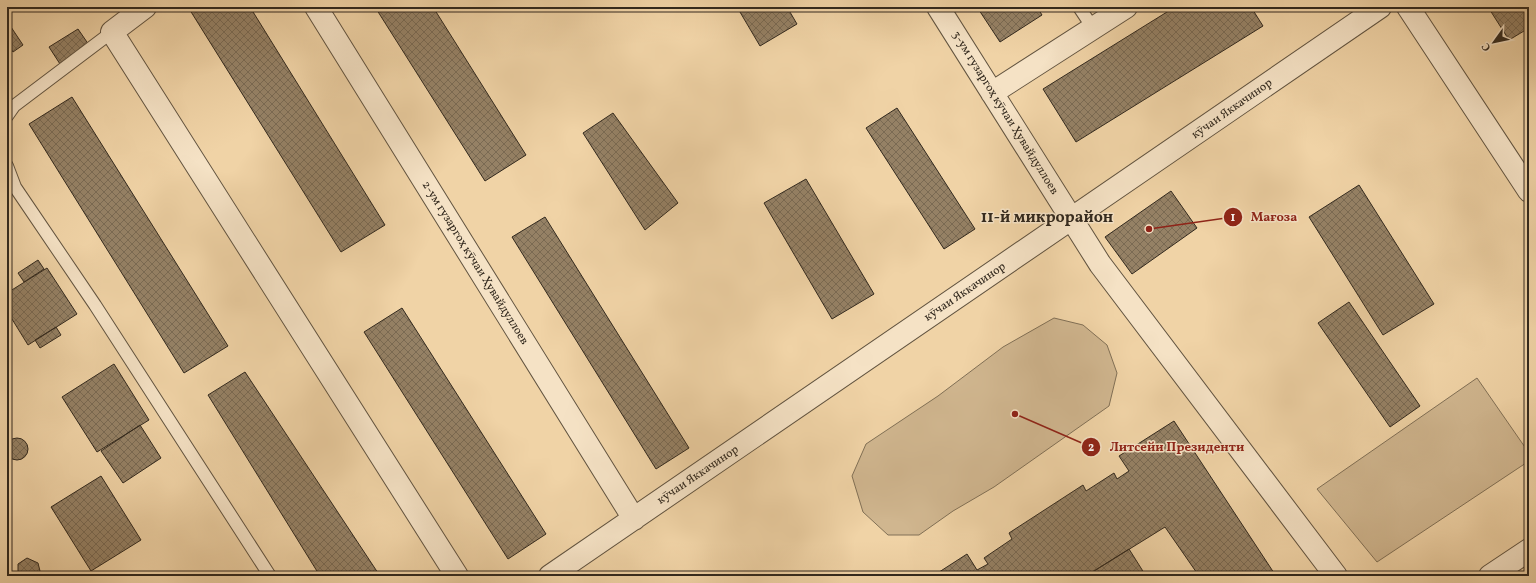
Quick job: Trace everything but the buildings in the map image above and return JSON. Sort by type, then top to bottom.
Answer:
[{"type":"street","points":[[145,7],[112,32],[457,576]]},
{"type":"street","name":"2-ум гузаргоҳ кӯчаи Ҳувайдуллоев","points":[[316,7],[634,519]]},
{"type":"street","name":"3-ум гузаргоҳ кӯчаи Ҳувайдуллоев","points":[[938,7],[1100,264],[1336,576]]},
{"type":"street","points":[[992,93],[1126,7]]},
{"type":"street","name":"кӯчаи Яккачинор","points":[[550,576],[1380,7]]},
{"type":"street","points":[[1408,7],[1528,189]]},
{"type":"street","points":[[1490,576],[1529,550]]},
{"type":"lane","points":[[1079,7],[1093,28]]},
{"type":"lane","points":[[7,116],[14,106],[112,32]]},
{"type":"lane","points":[[7,166],[15,187],[94,305],[270,576]]},
{"type":"shaded area","points":[[1054,318],[1083,325],[1107,345],[1117,373],[1109,406],[994,487],[953,511],[919,535],[888,535],[863,512],[852,476],[866,444],[938,396],[1003,347]]},
{"type":"shaded area","points":[[1477,378],[1529,453],[1529,461],[1377,562],[1317,489]]},
{"type":"place","name":"Мағоза","points":[[1149,229]]},
{"type":"place","name":"Литсейи Президенти","points":[[1015,414]]},
{"type":"district","name":"11-й микрорайон","points":[[1047,218]]}]
